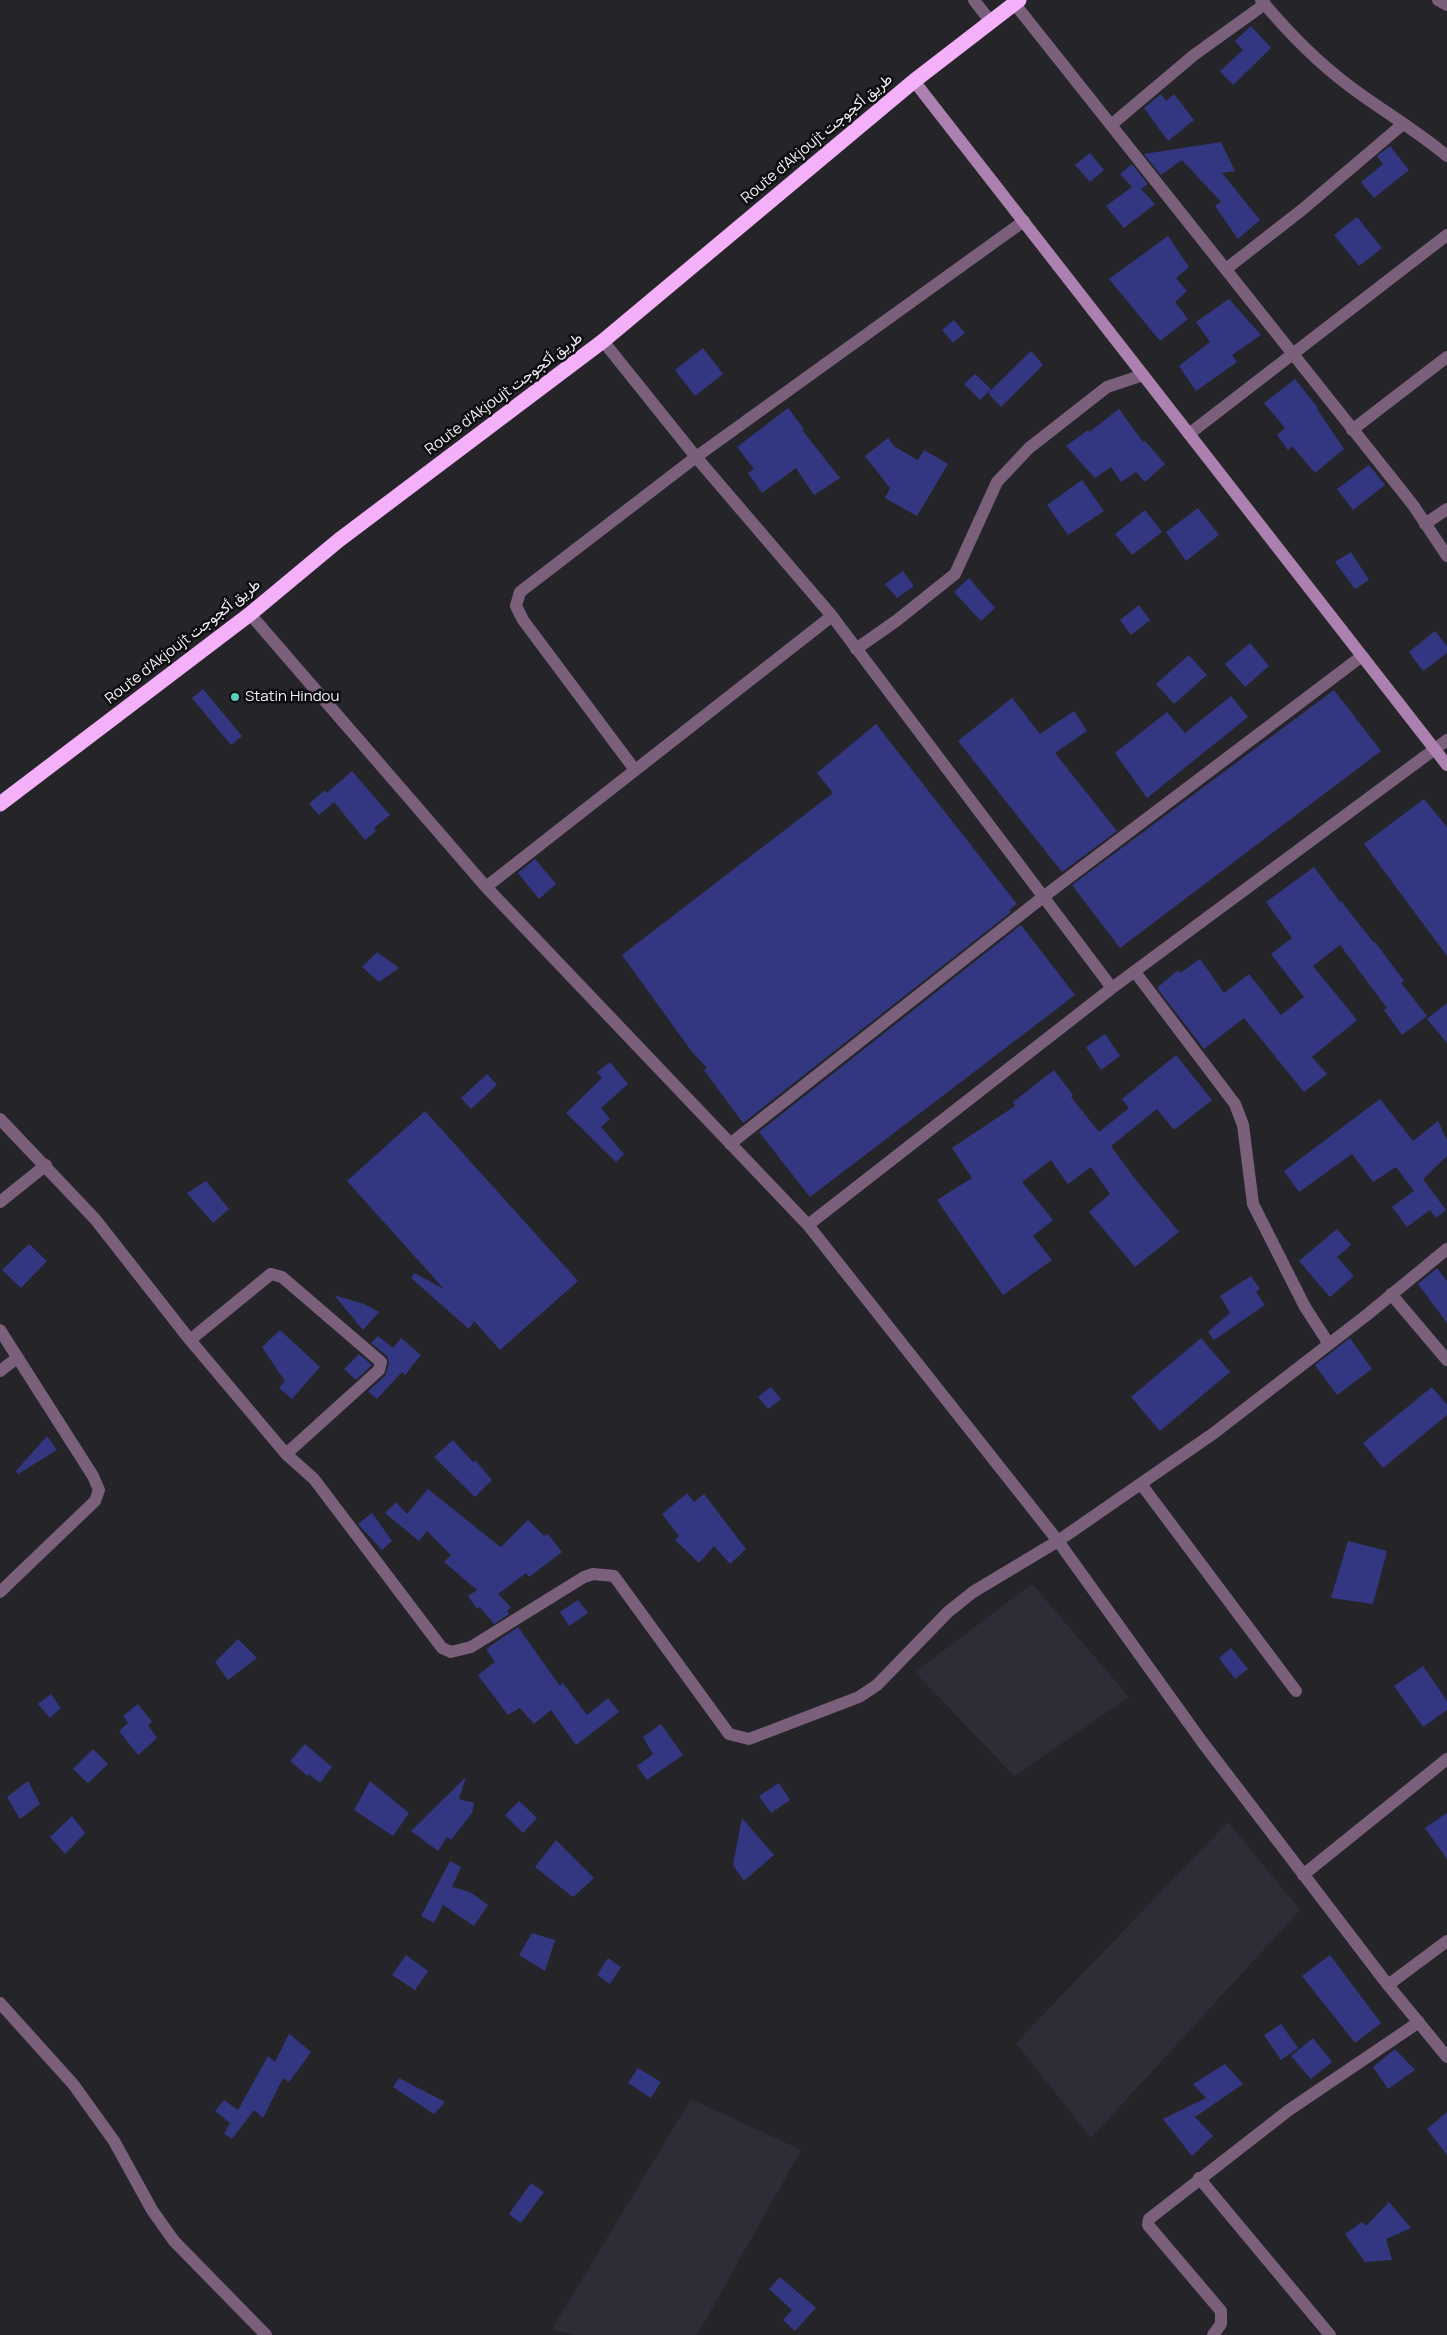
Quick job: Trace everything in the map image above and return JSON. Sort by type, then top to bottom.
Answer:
[{"type":"highway","name":"Route d'Akjoujt طريق أكجوجت","points":[[0,804],[250,614],[339,540],[603,340],[914,81],[1016,2]]},
{"type":"street","points":[[974,0],[990,21]]},
{"type":"street","points":[[1438,0],[1447,6]]},
{"type":"street","points":[[1016,2],[1111,125],[1413,505],[1447,556]]},
{"type":"street","points":[[1111,125],[1263,2],[1309,53],[1403,124],[1420,133],[1447,156]]},
{"type":"street","points":[[914,81],[1447,765]]},
{"type":"street","points":[[1226,269],[1303,209],[1403,124]]},
{"type":"street","points":[[635,770],[523,620],[516,606],[520,592],[696,457],[1024,221]]},
{"type":"street","points":[[1189,434],[1447,235]]},
{"type":"street","points":[[603,340],[696,457],[832,616],[1112,988]]},
{"type":"street","points":[[1352,430],[1447,357]]},
{"type":"street","points":[[856,649],[896,621],[955,574],[997,482],[1029,448],[1107,387],[1143,374]]},
{"type":"street","points":[[1425,524],[1447,509]]},
{"type":"street","points":[[250,614],[486,887],[808,1224],[1058,1541],[1203,1743],[1388,1985],[1447,2057]]},
{"type":"street","points":[[486,887],[832,616]]},
{"type":"street","points":[[730,1144],[1043,897],[1362,656]]},
{"type":"street","points":[[808,1224],[1112,988],[1447,740]]},
{"type":"street","points":[[1135,972],[1236,1104],[1243,1125],[1253,1204],[1305,1307],[1329,1344]]},
{"type":"street","points":[[0,1119],[96,1219],[190,1340],[286,1454],[314,1479],[442,1648],[451,1652],[471,1647],[584,1577],[592,1574],[614,1576],[729,1734],[749,1739],[859,1697],[877,1684],[948,1612],[973,1592],[1058,1541],[1214,1433],[1447,1249]]},
{"type":"street","points":[[0,1202],[46,1165]]},
{"type":"street","points":[[190,1340],[271,1274],[282,1277],[381,1362],[379,1370],[286,1454]]},
{"type":"street","points":[[1391,1294],[1447,1360]]},
{"type":"street","points":[[0,1330],[93,1476],[99,1490],[95,1501],[0,1592]]},
{"type":"street","points":[[0,1371],[17,1358]]},
{"type":"street","points":[[1141,1484],[1296,1691]]},
{"type":"street","points":[[1303,1875],[1447,1759]]},
{"type":"street","points":[[1388,1985],[1447,1941]]},
{"type":"street","points":[[0,2003],[73,2084],[114,2140],[152,2210],[174,2241],[266,2335]]},
{"type":"street","points":[[1213,2335],[1221,2324],[1221,2311],[1148,2222],[1151,2216],[1290,2110],[1419,2022]]},
{"type":"street","points":[[1200,2178],[1330,2335]]},
{"type":"shaded area","points":[[1032,1584],[1129,1697],[1014,1776],[915,1672]]},
{"type":"shaded area","points":[[1228,1822],[1300,1910],[1091,2138],[1016,2043]]},
{"type":"shaded area","points":[[691,2099],[801,2150],[697,2335],[575,2335],[552,2329]]},
{"type":"building","points":[[1251,26],[1271,48],[1233,85],[1220,71],[1243,50],[1235,41]]},
{"type":"building","points":[[1161,94],[1166,101],[1174,94],[1194,120],[1168,141],[1144,108]]},
{"type":"building","points":[[1221,142],[1235,171],[1222,173],[1260,220],[1238,239],[1215,206],[1221,202],[1182,160],[1161,175],[1144,154]]},
{"type":"building","points":[[1390,146],[1409,170],[1374,198],[1361,182],[1383,164],[1377,156]]},
{"type":"building","points":[[1090,153],[1104,170],[1090,182],[1075,165]]},
{"type":"building","points":[[1132,164],[1148,184],[1141,189],[1155,204],[1124,228],[1106,206],[1132,187],[1120,174]]},
{"type":"building","points":[[1357,217],[1382,248],[1359,266],[1334,235]]},
{"type":"building","points":[[1168,236],[1189,267],[1176,278],[1187,291],[1175,302],[1188,319],[1160,341],[1109,279]]},
{"type":"building","points":[[1229,299],[1261,335],[1232,355],[1237,362],[1196,391],[1179,366],[1210,342],[1196,322]]},
{"type":"building","points":[[954,320],[965,333],[953,343],[942,330]]},
{"type":"building","points":[[703,348],[723,374],[695,396],[675,370]]},
{"type":"building","points":[[1031,351],[1043,365],[1001,407],[988,393]]},
{"type":"building","points":[[975,374],[991,389],[980,400],[964,384]]},
{"type":"building","points":[[1295,379],[1318,408],[1344,449],[1315,473],[1292,446],[1288,450],[1277,435],[1285,428],[1264,403]]},
{"type":"building","points":[[788,408],[804,429],[802,430],[840,478],[814,495],[796,468],[762,493],[748,473],[754,469],[737,447]]},
{"type":"building","points":[[1119,409],[1143,442],[1145,441],[1165,464],[1145,482],[1136,472],[1121,482],[1111,467],[1095,478],[1066,446],[1088,430],[1089,432]]},
{"type":"building","points":[[888,438],[895,447],[918,460],[924,450],[948,464],[917,516],[885,498],[890,488],[865,456]]},
{"type":"building","points":[[1369,465],[1385,485],[1353,510],[1337,489]]},
{"type":"building","points":[[1082,480],[1104,511],[1068,535],[1047,505]]},
{"type":"building","points":[[1198,508],[1219,535],[1186,561],[1166,532]]},
{"type":"building","points":[[1145,510],[1162,532],[1132,555],[1115,534]]},
{"type":"building","points":[[1351,552],[1369,580],[1355,589],[1335,562]]},
{"type":"building","points":[[903,571],[914,586],[897,598],[885,584]]},
{"type":"building","points":[[969,578],[995,608],[981,621],[954,592]]},
{"type":"building","points":[[1139,605],[1150,620],[1131,635],[1120,620]]},
{"type":"building","points":[[1435,631],[1447,646],[1447,653],[1423,671],[1409,652]]},
{"type":"building","points":[[1250,643],[1269,666],[1245,687],[1225,664]]},
{"type":"building","points":[[1189,655],[1207,675],[1174,704],[1156,684]]},
{"type":"building","points":[[203,689],[242,736],[231,745],[192,698]]},
{"type":"building","points":[[1334,690],[1381,751],[1120,948],[1072,885]]},
{"type":"building","points":[[1231,696],[1248,717],[1147,798],[1115,753],[1167,712],[1185,733]]},
{"type":"building","points":[[1012,698],[1040,734],[1074,711],[1087,731],[1055,753],[1117,831],[1062,872],[958,741]]},
{"type":"building","points":[[876,724],[1017,904],[1009,910],[1011,912],[743,1123],[704,1070],[707,1068],[692,1052],[622,955],[833,793],[817,773]]},
{"type":"building","points":[[352,771],[390,815],[374,828],[376,831],[365,840],[334,802],[319,815],[309,804],[325,790],[327,793]]},
{"type":"building","points":[[1424,799],[1447,827],[1447,956],[1364,844]]},
{"type":"building","points":[[535,859],[556,884],[539,899],[518,873]]},
{"type":"building","points":[[1314,867],[1340,902],[1375,942],[1404,981],[1401,983],[1427,1016],[1402,1035],[1384,1010],[1387,1008],[1340,945],[1313,966],[1357,1020],[1312,1057],[1327,1074],[1304,1092],[1244,1018],[1204,1049],[1157,988],[1178,970],[1180,973],[1200,959],[1224,993],[1249,974],[1281,1015],[1304,997],[1271,954],[1292,938],[1266,902]]},
{"type":"building","points":[[1021,925],[1075,995],[810,1197],[759,1132]]},
{"type":"building","points":[[377,952],[399,968],[379,982],[362,967]]},
{"type":"building","points":[[1447,1003],[1447,1043],[1427,1019]]},
{"type":"building","points":[[1105,1034],[1120,1056],[1101,1070],[1086,1047]]},
{"type":"building","points":[[1176,1055],[1212,1100],[1174,1130],[1157,1109],[1111,1146],[1132,1175],[1179,1232],[1135,1267],[1089,1212],[1110,1194],[1091,1167],[1068,1184],[1051,1160],[1022,1182],[1053,1220],[1033,1236],[1052,1260],[1003,1295],[937,1200],[972,1178],[952,1148],[1015,1106],[1013,1102],[1054,1070],[1073,1095],[1071,1097],[1099,1132],[1129,1108],[1122,1099]]},
{"type":"building","points":[[610,1062],[628,1084],[601,1108],[610,1119],[601,1127],[624,1154],[616,1162],[566,1113],[602,1078],[597,1072]]},
{"type":"building","points":[[487,1074],[497,1085],[471,1109],[461,1098]]},
{"type":"building","points":[[1380,1099],[1413,1141],[1438,1121],[1447,1140],[1447,1156],[1423,1179],[1446,1210],[1436,1218],[1430,1210],[1407,1227],[1392,1207],[1414,1191],[1396,1167],[1373,1182],[1352,1154],[1299,1192],[1284,1171]]},
{"type":"building","points":[[425,1111],[578,1281],[500,1350],[474,1321],[469,1329],[411,1278],[414,1273],[444,1289],[347,1181]]},
{"type":"building","points":[[206,1181],[229,1209],[213,1223],[187,1193]]},
{"type":"building","points":[[1337,1229],[1351,1245],[1337,1257],[1354,1276],[1330,1297],[1299,1261]]},
{"type":"building","points":[[29,1244],[47,1261],[21,1288],[2,1270]]},
{"type":"building","points":[[1437,1268],[1447,1281],[1447,1323],[1418,1284]]},
{"type":"building","points":[[1251,1276],[1260,1289],[1256,1292],[1265,1305],[1214,1340],[1208,1332],[1230,1313],[1220,1296]]},
{"type":"building","points":[[334,1295],[364,1304],[379,1312],[363,1330]]},
{"type":"building","points":[[280,1330],[320,1367],[292,1399],[279,1388],[285,1381],[262,1347]]},
{"type":"building","points":[[378,1336],[393,1348],[401,1338],[421,1355],[405,1375],[402,1372],[377,1399],[368,1391],[385,1376],[389,1363],[387,1356],[371,1343]]},
{"type":"building","points":[[1201,1338],[1230,1372],[1160,1431],[1131,1397]]},
{"type":"building","points":[[1350,1338],[1372,1369],[1337,1395],[1315,1365]]},
{"type":"building","points":[[359,1354],[372,1365],[356,1380],[344,1369]]},
{"type":"building","points":[[771,1387],[781,1399],[768,1409],[758,1397]]},
{"type":"building","points":[[1432,1387],[1447,1405],[1447,1415],[1383,1468],[1363,1443]]},
{"type":"building","points":[[47,1436],[57,1450],[18,1474],[16,1471]]},
{"type":"building","points":[[453,1440],[473,1462],[475,1460],[492,1480],[475,1497],[434,1457]]},
{"type":"building","points":[[428,1489],[501,1547],[528,1520],[544,1536],[548,1534],[562,1552],[529,1577],[526,1573],[498,1594],[511,1607],[507,1611],[509,1614],[494,1624],[480,1607],[477,1609],[468,1596],[477,1590],[444,1562],[451,1555],[427,1531],[419,1541],[385,1513],[396,1502],[407,1514]]},
{"type":"building","points":[[687,1493],[694,1502],[704,1494],[746,1549],[730,1564],[714,1546],[699,1563],[675,1540],[679,1536],[662,1514]]},
{"type":"building","points":[[372,1513],[392,1541],[382,1550],[358,1524]]},
{"type":"building","points":[[1348,1541],[1387,1551],[1373,1604],[1331,1598]]},
{"type":"building","points":[[578,1600],[588,1613],[569,1626],[560,1612]]},
{"type":"building","points":[[518,1627],[560,1686],[563,1683],[587,1715],[608,1698],[619,1712],[576,1745],[551,1710],[534,1724],[520,1708],[508,1715],[478,1675],[495,1662],[486,1649]]},
{"type":"building","points":[[238,1639],[257,1658],[228,1680],[215,1662]]},
{"type":"building","points":[[1231,1648],[1248,1669],[1235,1679],[1219,1658]]},
{"type":"building","points":[[1423,1666],[1447,1701],[1447,1710],[1423,1727],[1394,1686]]},
{"type":"building","points":[[51,1694],[61,1708],[50,1718],[38,1704]]},
{"type":"building","points":[[138,1704],[152,1722],[148,1725],[157,1738],[138,1755],[119,1731],[128,1723],[123,1716]]},
{"type":"building","points":[[661,1724],[683,1755],[647,1780],[637,1766],[653,1754],[643,1737]]},
{"type":"building","points":[[305,1744],[332,1767],[320,1783],[290,1761]]},
{"type":"building","points":[[93,1749],[108,1764],[88,1783],[73,1769]]},
{"type":"building","points":[[466,1777],[459,1799],[474,1803],[472,1813],[451,1840],[447,1837],[438,1851],[411,1831]]},
{"type":"building","points":[[28,1781],[40,1804],[20,1819],[7,1797]]},
{"type":"building","points":[[370,1781],[409,1813],[393,1836],[354,1810]]},
{"type":"building","points":[[779,1783],[790,1800],[771,1813],[759,1796]]},
{"type":"building","points":[[519,1801],[537,1818],[523,1833],[505,1815]]},
{"type":"building","points":[[1447,1813],[1447,1859],[1425,1828]]},
{"type":"building","points":[[72,1816],[85,1833],[65,1854],[50,1837]]},
{"type":"building","points":[[742,1818],[774,1855],[744,1881],[733,1865]]},
{"type":"building","points":[[556,1840],[594,1878],[573,1897],[535,1867]]},
{"type":"building","points":[[450,1861],[461,1867],[452,1887],[470,1892],[488,1905],[474,1926],[443,1905],[434,1923],[421,1916]]},
{"type":"building","points":[[532,1933],[555,1940],[545,1971],[519,1955]]},
{"type":"building","points":[[406,1955],[428,1971],[415,1990],[392,1975]]},
{"type":"building","points":[[1330,1955],[1381,2023],[1355,2043],[1302,1976]]},
{"type":"building","points":[[608,1958],[621,1967],[610,1984],[597,1975]]},
{"type":"building","points":[[1281,2024],[1298,2048],[1281,2060],[1264,2035]]},
{"type":"building","points":[[289,2034],[311,2052],[289,2082],[283,2078],[263,2118],[254,2110],[232,2139],[224,2134],[230,2123],[215,2111],[224,2100],[238,2110],[268,2056],[275,2062]]},
{"type":"building","points":[[1313,2038],[1332,2062],[1311,2079],[1291,2056]]},
{"type":"building","points":[[1395,2049],[1415,2070],[1388,2089],[1373,2067]]},
{"type":"building","points":[[1225,2064],[1243,2084],[1195,2117],[1213,2136],[1192,2156],[1163,2119],[1206,2098],[1193,2084]]},
{"type":"building","points":[[638,2068],[661,2082],[651,2098],[628,2083]]},
{"type":"building","points":[[399,2078],[445,2102],[434,2114],[393,2087]]},
{"type":"building","points":[[1447,2112],[1447,2155],[1427,2129]]},
{"type":"building","points":[[531,2183],[544,2192],[521,2223],[509,2214]]},
{"type":"building","points":[[1389,2202],[1411,2228],[1386,2239],[1392,2260],[1365,2262],[1345,2234],[1362,2222],[1366,2226]]},
{"type":"building","points":[[780,2277],[816,2308],[795,2331],[783,2320],[792,2310],[769,2289]]},
{"type":"place","name":"Statin Hindou","points":[[235,697]]}]
